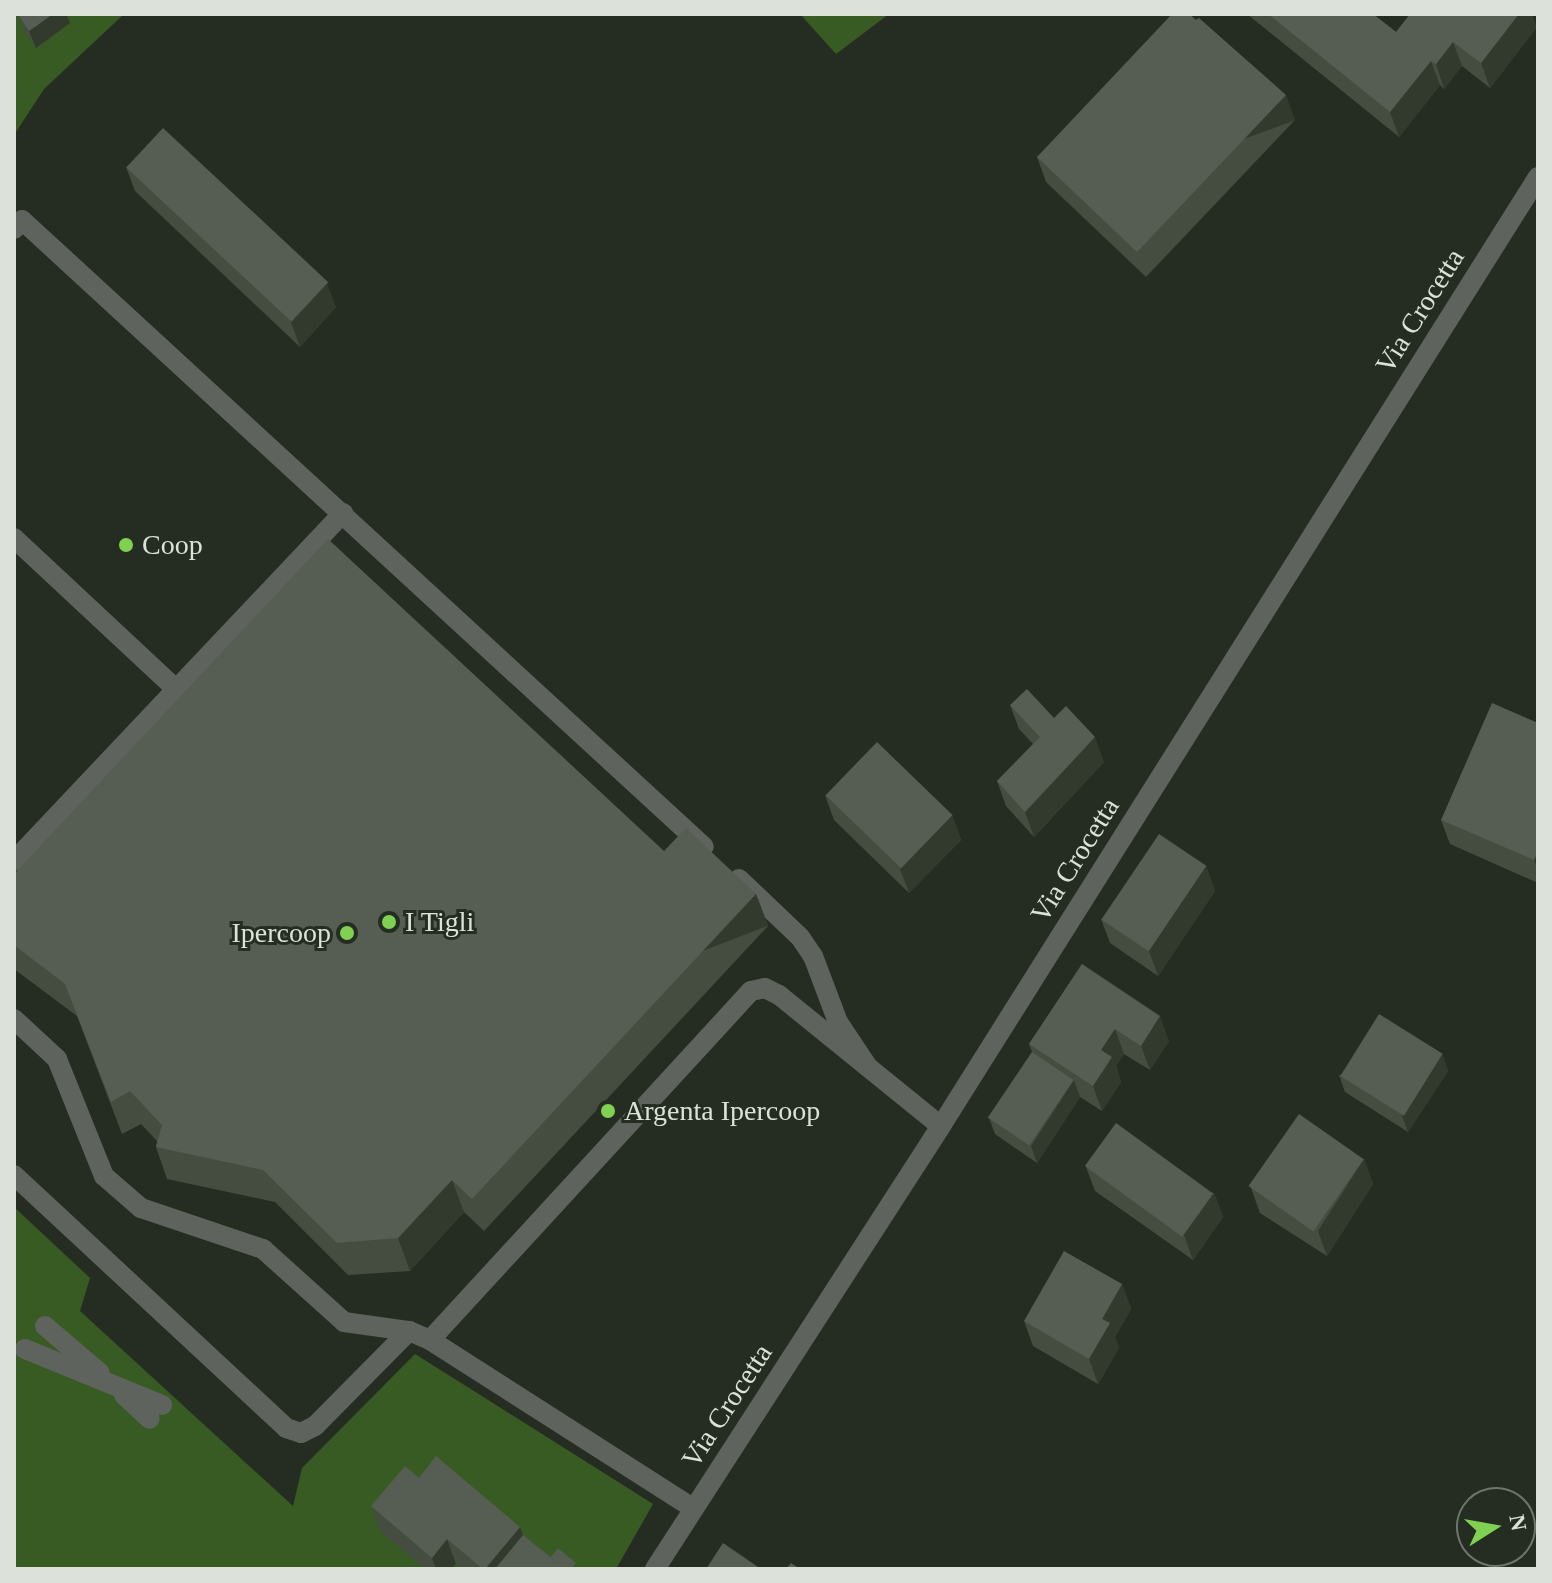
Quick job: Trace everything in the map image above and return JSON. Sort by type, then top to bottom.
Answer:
[{"type":"street","name":"Via Crocetta","points":[[655,1569],[941,1126],[1538,177]]},
{"type":"street","points":[[14,229],[22,220],[800,937],[813,956],[848,1043],[868,1067]]},
{"type":"street","points":[[16,854],[343,513]]},
{"type":"street","points":[[14,538],[176,689]]},
{"type":"street","points":[[430,1340],[751,991],[765,988],[779,995],[941,1126]]},
{"type":"street","points":[[14,1019],[57,1059],[104,1176],[141,1208],[263,1249],[344,1322],[409,1331],[430,1340],[694,1509]]},
{"type":"street","points":[[14,1175],[286,1428],[301,1433],[315,1426],[409,1331]]},
{"type":"street","points":[[45,1326],[114,1386]]},
{"type":"street","points":[[25,1349],[114,1386],[156,1412]]},
{"type":"green space","points":[[14,14],[123,15],[44,89],[14,135]]},
{"type":"green space","points":[[800,14],[889,14],[836,54]]},
{"type":"green space","points":[[14,1207],[90,1278],[80,1311],[293,1506],[302,1468],[415,1354],[653,1504],[616,1569],[14,1569]]},
{"type":"building","points":[[53,14],[29,31],[19,16]]},
{"type":"building","points":[[1172,14],[1189,14],[1196,20],[1199,18],[1286,95],[1137,252],[1037,157]]},
{"type":"building","points":[[1268,14],[1373,14],[1396,32],[1410,14],[1519,14],[1481,63],[1453,42],[1436,64],[1431,61],[1390,112]]},
{"type":"building","points":[[163,128],[328,282],[291,322],[126,167]]},
{"type":"building","name":"I Tigli","points":[[328,539],[664,851],[686,828],[756,894],[472,1199],[452,1180],[398,1238],[337,1243],[263,1170],[156,1147],[162,1125],[130,1091],[111,1102],[65,984],[14,945],[14,874]]},
{"type":"building","points":[[1027,689],[1054,718],[1066,706],[1095,737],[1025,812],[997,781],[1040,737],[1010,705]]},
{"type":"building","points":[[1492,703],[1538,723],[1538,852],[1534,860],[1441,820]]},
{"type":"building","points":[[877,742],[953,815],[901,868],[826,795]]},
{"type":"building","points":[[1159,834],[1206,866],[1149,951],[1101,919]]},
{"type":"building","points":[[1082,964],[1160,1016],[1141,1046],[1115,1029],[1101,1050],[1112,1057],[1093,1086],[1029,1044]]},
{"type":"building","points":[[1379,1014],[1443,1054],[1404,1116],[1340,1076]]},
{"type":"building","points":[[1032,1052],[1073,1080],[1029,1145],[988,1117]]},
{"type":"building","points":[[1299,1114],[1364,1159],[1313,1231],[1249,1186]]},
{"type":"building","points":[[1116,1123],[1213,1194],[1182,1236],[1085,1166]]},
{"type":"building","points":[[1064,1251],[1122,1284],[1102,1319],[1110,1323],[1089,1359],[1024,1321]]},
{"type":"building","points":[[436,1456],[520,1527],[485,1569],[447,1539],[432,1558],[371,1506],[405,1466],[419,1478]]},
{"type":"building","points":[[523,1535],[563,1567],[495,1569]]},
{"type":"building","points":[[723,1543],[761,1569],[706,1569]]},
{"type":"building","points":[[558,1548],[576,1563],[571,1569],[563,1569],[551,1557]]},
{"type":"building","points":[[791,1563],[800,1569],[786,1569]]},
{"type":"place","name":"Coop","points":[[126,545]]},
{"type":"place","name":"I Tigli","points":[[389,922]]},
{"type":"place","name":"Ipercoop","points":[[347,933]]},
{"type":"place","name":"Argenta Ipercoop","points":[[608,1111]]}]
